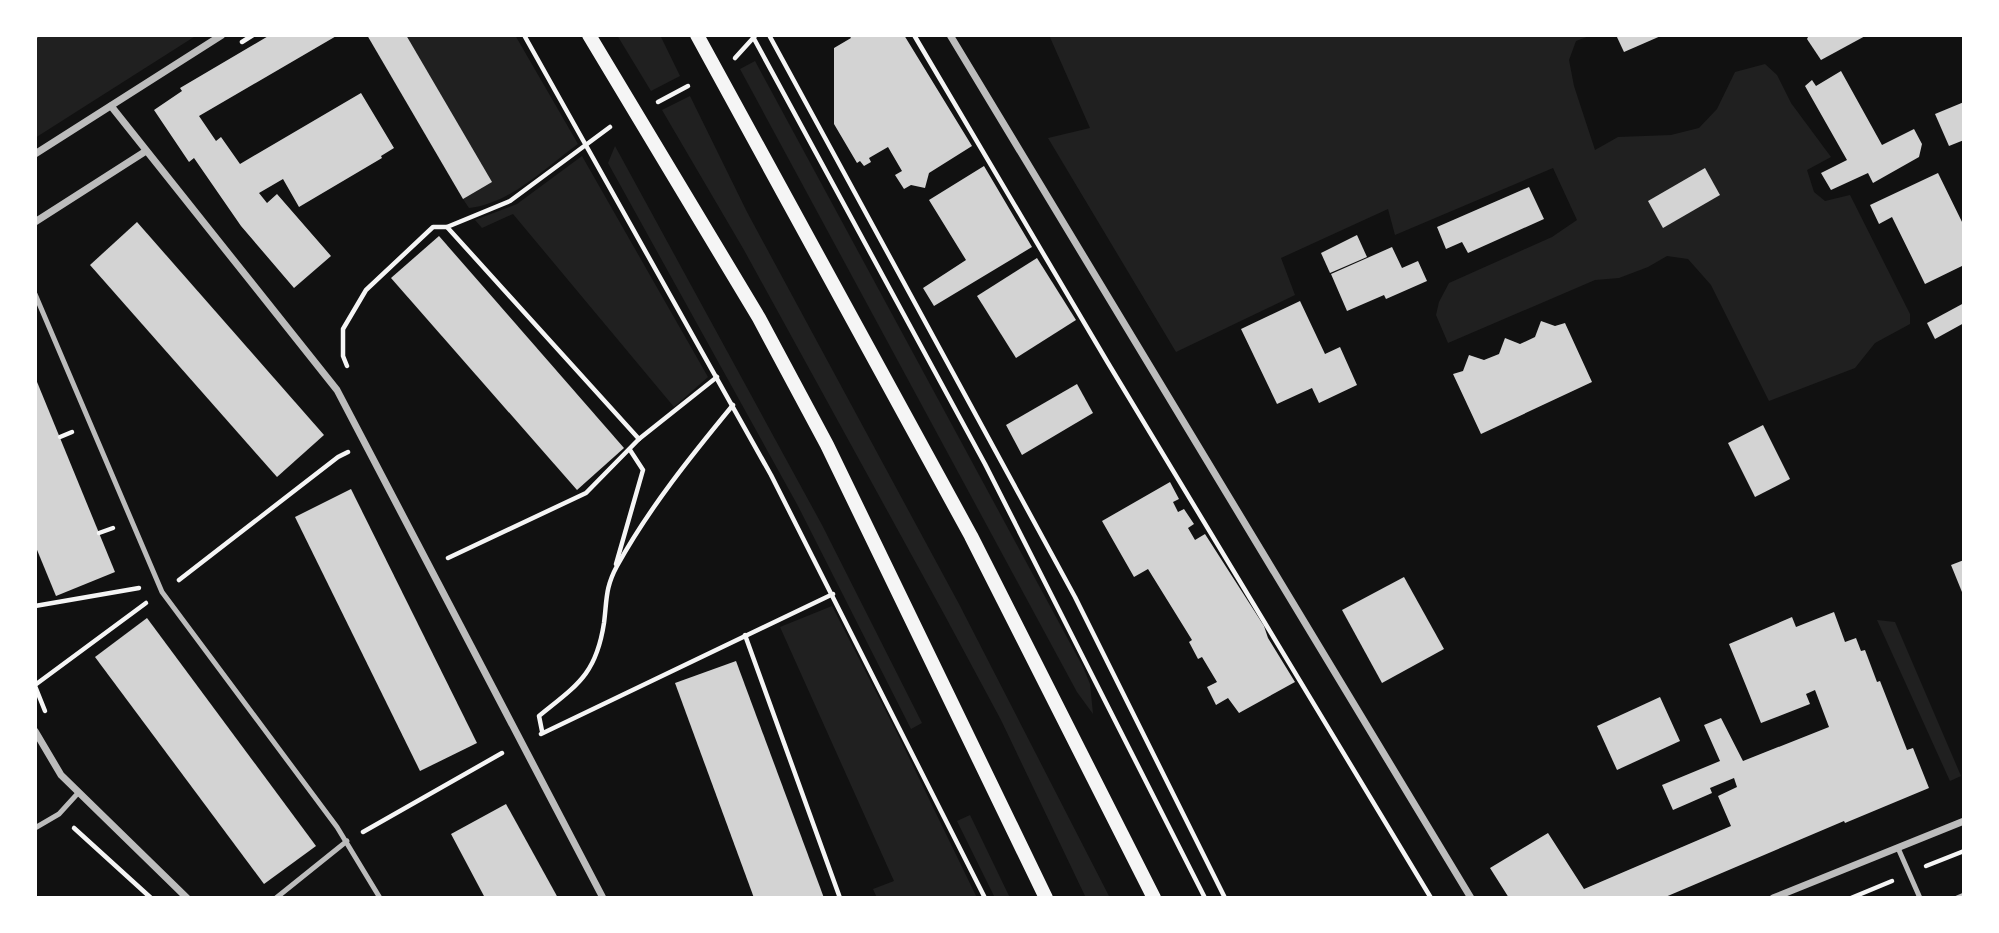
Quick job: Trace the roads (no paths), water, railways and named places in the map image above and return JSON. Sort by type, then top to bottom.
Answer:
[{"type":"main road","points":[[589,35],[759,318],[827,445],[1046,898]]},
{"type":"main road","points":[[697,35],[971,536],[1154,898]]},
{"type":"street","points":[[35,154],[222,35]]},
{"type":"street","points":[[950,35],[1471,898]]},
{"type":"street","points":[[111,106],[337,390],[603,898]]},
{"type":"street","points":[[35,222],[146,151]]},
{"type":"street","points":[[35,731],[61,775],[187,898]]},
{"type":"street","points":[[1773,898],[1964,821]]},
{"type":"lane","points":[[35,294],[162,592],[347,841],[380,898]]},
{"type":"lane","points":[[35,828],[59,814],[79,792]]},
{"type":"lane","points":[[276,898],[347,841]]},
{"type":"lane","points":[[1898,848],[1920,898]]},
{"type":"lane","points":[[1957,898],[1964,895]]}]
